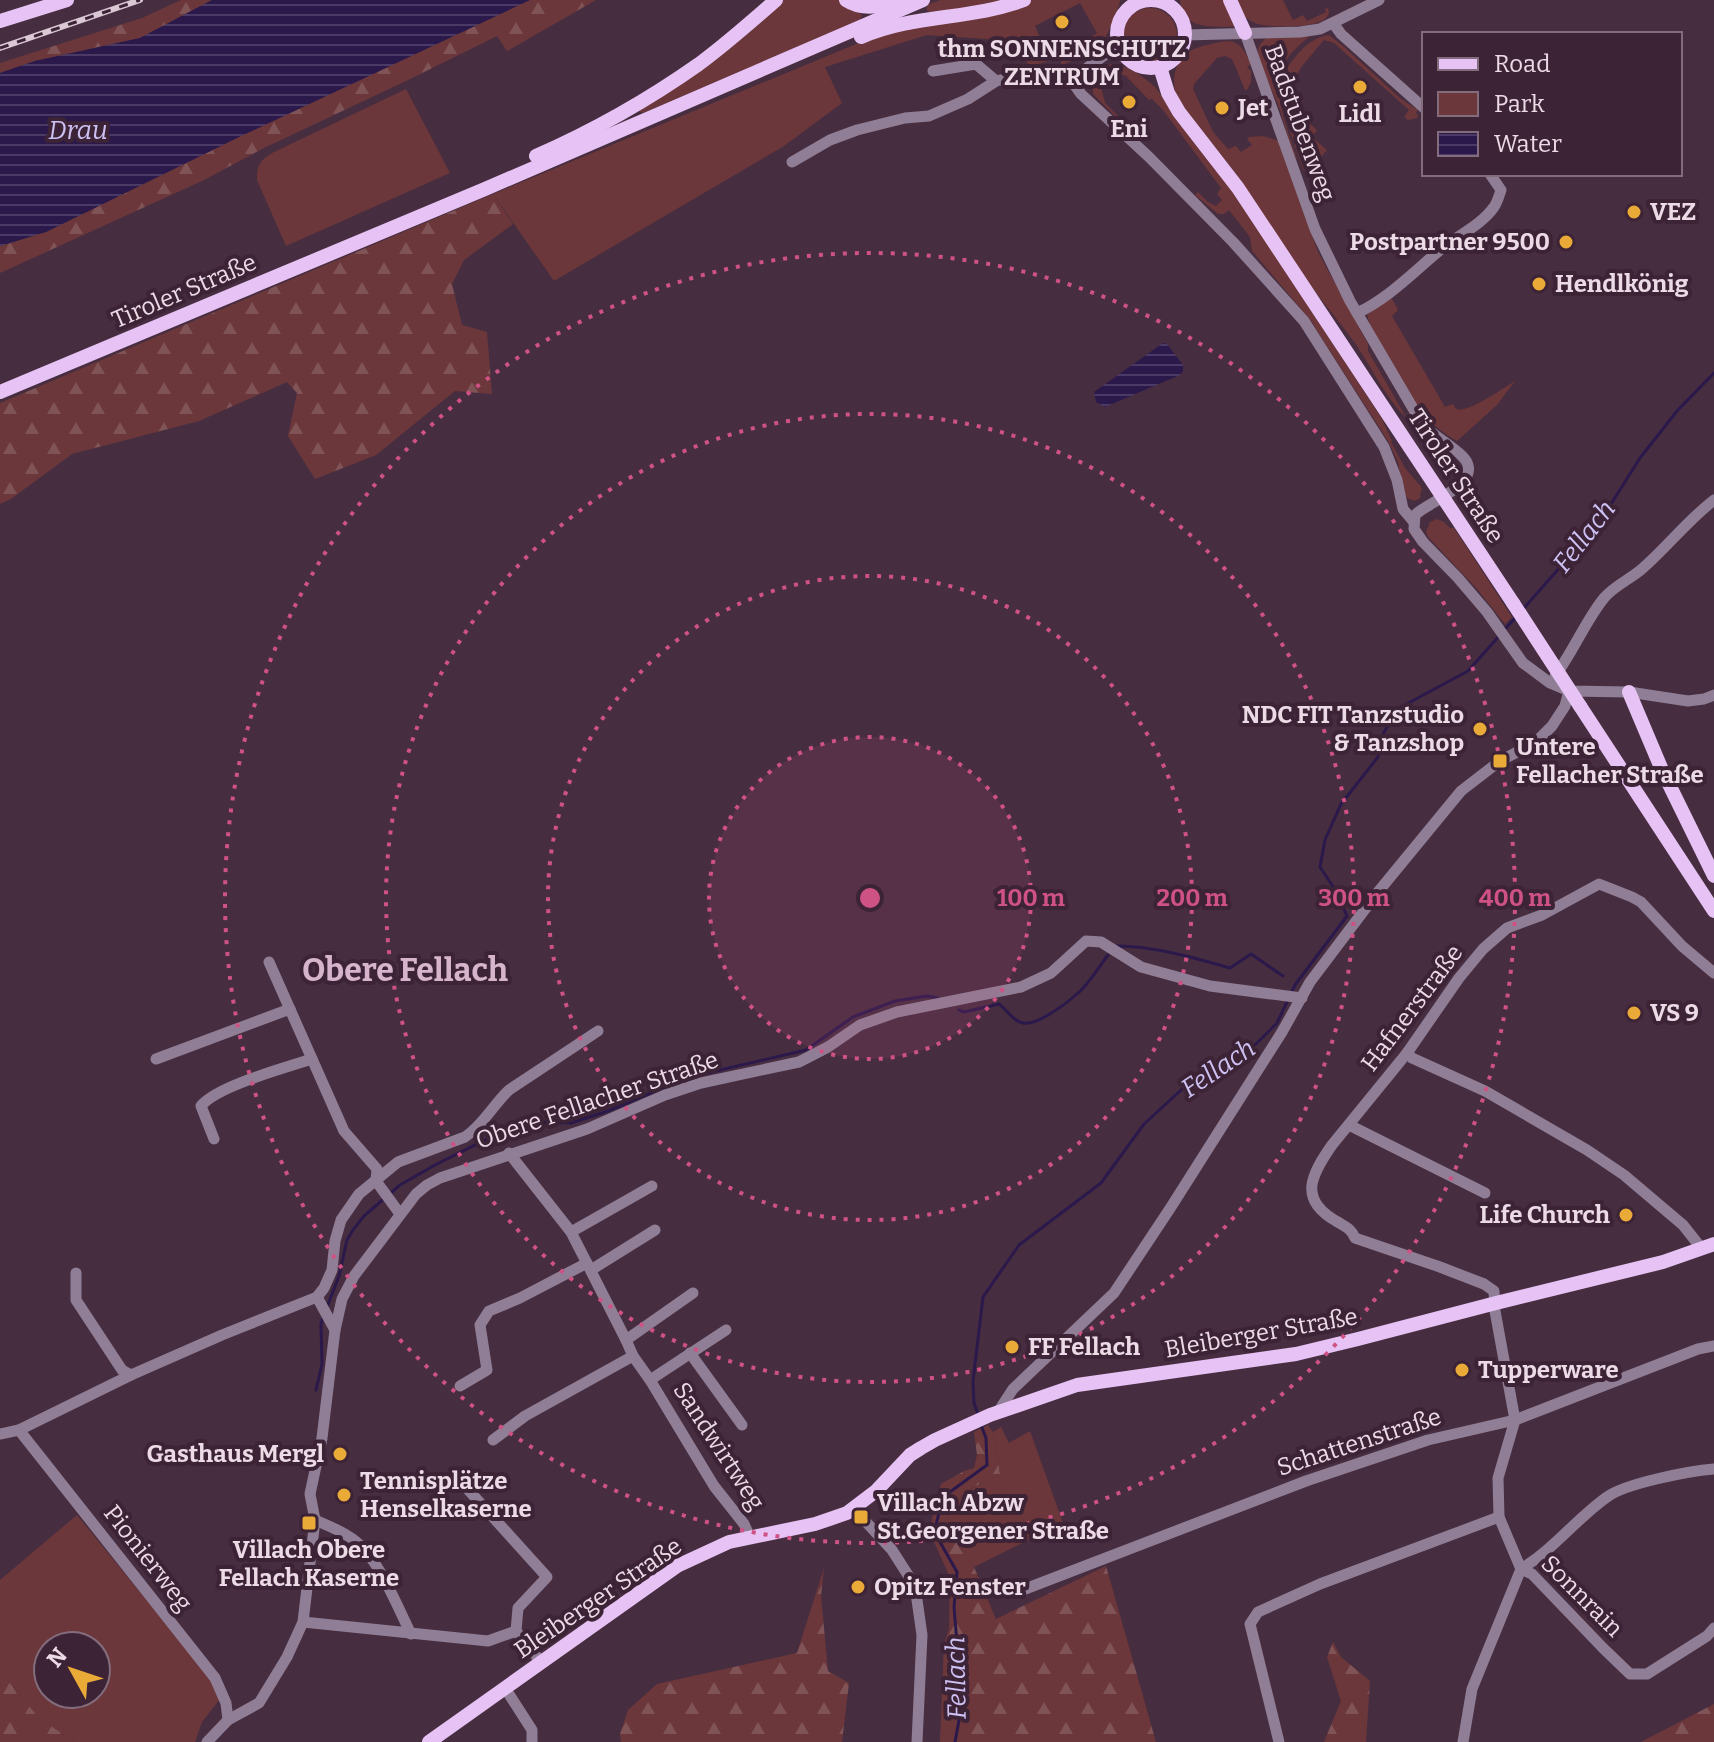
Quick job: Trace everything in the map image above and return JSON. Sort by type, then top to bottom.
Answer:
[{"type":"main road","points":[[1,19],[67,0]]},
{"type":"main road","points":[[485,189],[495,175],[565,143],[651,96],[700,63],[776,0]]},
{"type":"main road","points":[[846,0],[865,7],[885,6],[900,0]]},
{"type":"main road","points":[[485,189],[923,0]]},
{"type":"main road","points":[[811,49],[839,47],[876,30],[914,21],[977,13],[1024,0]]},
{"type":"main road","points":[[1230,0],[1245,33]]},
{"type":"main road","points":[[1166,2],[1183,22],[1184,42],[1178,54],[1160,67],[1149,69],[1131,63],[1118,45],[1118,22],[1129,4],[1166,2]]},
{"type":"main road","name":"Tiroler Straße","points":[[1160,67],[1168,93],[1179,112],[1238,188],[1714,911]]},
{"type":"main road","name":"Tiroler Straße","points":[[0,392],[485,189]]},
{"type":"main road","points":[[1629,692],[1662,770],[1714,876]]},
{"type":"main road","name":"Bleiberger Straße","points":[[429,1742],[677,1566],[719,1546],[815,1524],[854,1509],[910,1455],[994,1413],[1077,1385],[1296,1354],[1635,1269],[1708,1247]]},
{"type":"street","name":"Badstubenweg","points":[[1185,35],[1320,29],[1379,0]]},
{"type":"street","points":[[1333,23],[1341,34],[1422,106]]},
{"type":"street","name":"Badstubenweg","points":[[1245,33],[1315,229],[1338,279],[1421,422],[1466,461],[1468,470],[1463,482],[1444,497]]},
{"type":"street","points":[[1071,80],[1118,45]]},
{"type":"street","points":[[933,71],[976,64],[996,81]]},
{"type":"street","points":[[792,162],[830,140],[857,130],[905,118],[929,116],[968,99],[996,81],[1035,72],[1056,74],[1071,80],[1081,94],[1233,242],[1304,321],[1384,447],[1397,480],[1403,509],[1413,521]]},
{"type":"street","points":[[1357,313],[1394,290],[1495,206],[1501,190],[1491,176]]},
{"type":"street","points":[[1444,497],[1415,515],[1414,529],[1466,587],[1523,663],[1550,683],[1569,691],[1629,692],[1688,701],[1714,695]]},
{"type":"street","points":[[1550,683],[1606,596],[1641,570],[1714,500]]},
{"type":"street","points":[[994,1413],[1013,1389],[1114,1293],[1282,1032],[1293,997],[1310,982],[1378,892],[1461,791],[1500,761],[1536,742],[1552,726],[1565,706],[1569,691]]},
{"type":"street","name":"Hafnerstraße","points":[[1496,1303],[1494,1291],[1484,1284],[1355,1238],[1353,1232],[1324,1214],[1313,1202],[1311,1194],[1318,1167],[1332,1145],[1407,1053],[1459,978],[1494,938],[1507,928],[1542,915],[1599,884],[1641,902],[1682,946],[1714,973]]},
{"type":"street","name":"Obere Fellacher Straße","points":[[207,1742],[228,1720],[259,1703],[287,1657],[303,1622],[315,1520],[310,1494],[322,1438],[332,1325],[354,1276],[416,1194],[427,1185],[509,1153],[587,1129],[698,1084],[799,1062],[860,1025],[897,1012],[1021,987],[1051,973],[1086,941],[1101,942],[1141,967],[1210,986],[1293,997]]},
{"type":"street","points":[[269,962],[344,1131],[377,1169],[383,1191],[400,1214]]},
{"type":"street","points":[[156,1059],[290,1009]]},
{"type":"street","points":[[383,1191],[398,1162],[465,1137],[474,1131],[509,1090],[598,1031]]},
{"type":"street","points":[[1407,1053],[1492,1095],[1612,1166],[1708,1247]]},
{"type":"street","points":[[214,1139],[201,1106],[207,1099],[234,1086],[312,1059]]},
{"type":"street","points":[[1349,1125],[1485,1193]]},
{"type":"street","name":"Sandwirtweg","points":[[509,1153],[571,1232],[633,1356],[714,1486],[744,1524],[750,1537]]},
{"type":"street","points":[[571,1232],[652,1186]]},
{"type":"street","points":[[332,1325],[319,1301],[332,1270],[341,1220],[359,1194],[383,1191]]},
{"type":"street","points":[[460,1386],[487,1370],[480,1325],[489,1311],[589,1267],[655,1230]]},
{"type":"street","points":[[76,1273],[76,1300],[122,1370],[131,1375]]},
{"type":"street","points":[[626,1340],[693,1293]]},
{"type":"street","points":[[0,1434],[19,1430],[222,1335],[319,1301]]},
{"type":"street","points":[[1463,1742],[1472,1689],[1521,1569],[1499,1517],[1498,1478],[1515,1420],[1496,1303]]},
{"type":"street","name":"Sandwirtweg","points":[[650,1380],[726,1330]]},
{"type":"street","name":"Schattenstraße","points":[[1020,1591],[1306,1481],[1428,1440],[1515,1420],[1698,1349],[1714,1346]]},
{"type":"street","name":"Sandwirtweg","points":[[690,1353],[742,1425]]},
{"type":"street","points":[[493,1440],[525,1416],[633,1356]]},
{"type":"street","name":"Pionierweg","points":[[19,1430],[215,1678],[226,1703],[228,1720]]},
{"type":"street","name":"Sonnrain","points":[[1521,1569],[1536,1560],[1609,1495],[1639,1483],[1714,1469]]},
{"type":"street","points":[[454,1474],[547,1577],[518,1608],[516,1631],[541,1662]]},
{"type":"street","points":[[854,1509],[892,1550],[915,1586],[922,1635],[917,1742]]},
{"type":"street","points":[[1279,1742],[1250,1624],[1258,1612],[1320,1584],[1499,1517]]},
{"type":"street","points":[[315,1520],[340,1531],[363,1547],[386,1582],[411,1634]]},
{"type":"street","name":"Sonnrain","points":[[1521,1569],[1532,1574],[1630,1674],[1647,1674],[1707,1636],[1714,1628]]},
{"type":"street","points":[[303,1622],[488,1641],[516,1631]]},
{"type":"street","name":"Bleiberger Straße","points":[[505,1688],[532,1730],[532,1742]]},
{"type":"green space","points":[[181,0],[212,0],[140,38],[35,61],[0,73],[0,63],[142,18]]},
{"type":"green space","points":[[530,0],[596,0],[507,51],[497,36],[204,180],[0,273],[0,246],[46,232]]},
{"type":"green space","points":[[782,0],[839,0],[862,16],[860,20],[640,112],[640,108]]},
{"type":"green space","points":[[940,0],[1013,0],[930,13],[927,10],[927,5]]},
{"type":"green space","points":[[1033,0],[1120,0],[1108,33],[1098,46],[1062,65],[1059,58],[1062,55],[1097,33],[1080,3],[1035,26],[1050,61],[1029,66],[1021,52],[1000,40],[927,35],[825,67],[842,103],[784,146],[554,281],[493,194],[878,35],[1013,8]]},
{"type":"green space","points":[[1180,0],[1225,0],[1239,27],[1193,22],[1186,18]]},
{"type":"green space","points":[[1234,0],[1283,0],[1293,20],[1303,15],[1307,21],[1328,8],[1329,13],[1325,19],[1312,24],[1261,25],[1245,16]]},
{"type":"green space","points":[[1150,8],[1169,16],[1177,35],[1169,54],[1150,62],[1131,54],[1123,35],[1131,16]]},
{"type":"green space","points":[[1329,35],[1401,99],[1418,110],[1418,115],[1408,120],[1404,117],[1409,110],[1334,43],[1324,40],[1294,79],[1287,79],[1287,99],[1292,119],[1301,116],[1317,130],[1312,137],[1327,150],[1314,165],[1314,171],[1308,173],[1303,169],[1287,122],[1282,97],[1283,76],[1304,48],[1316,39]]},
{"type":"green space","points":[[1310,36],[1286,60],[1279,80],[1284,116],[1298,162],[1258,52],[1266,38]]},
{"type":"green space","points":[[1226,41],[1239,45],[1244,51],[1251,64],[1247,67],[1251,71],[1251,82],[1245,90],[1232,59],[1225,56],[1217,58],[1194,84],[1193,89],[1213,132],[1228,149],[1236,146],[1241,152],[1252,145],[1247,139],[1249,137],[1263,136],[1279,141],[1318,252],[1368,344],[1368,351],[1407,419],[1306,279],[1237,175],[1195,124],[1175,92],[1175,71],[1184,56],[1198,47]]},
{"type":"green space","points":[[1111,64],[1135,72],[1155,87],[1229,184],[1382,419],[1405,468],[1422,488],[1419,499],[1407,498],[1398,462],[1388,441],[1312,322],[1252,251],[1250,237],[1229,210],[1218,214],[1195,195],[1198,192],[1216,206],[1222,200],[1217,194],[1221,188],[1163,110],[1126,76],[1116,72],[1106,76],[1101,88],[1105,103],[1135,136],[1093,94],[1095,74]]},
{"type":"green space","points":[[406,89],[450,173],[286,246],[257,180],[260,163],[274,152]]},
{"type":"green space","points":[[493,194],[513,224],[464,260],[452,284],[462,325],[487,332],[492,394],[455,391],[376,455],[315,479],[288,436],[297,393],[287,382],[199,421],[72,454],[0,504],[0,403]]},
{"type":"green space","points":[[1388,298],[1392,299],[1398,310],[1392,316],[1445,407],[1453,404],[1457,409],[1469,408],[1515,381],[1497,405],[1457,441],[1436,426],[1420,406],[1417,408],[1369,323],[1367,313]]},
{"type":"green space","points":[[1418,427],[1452,456],[1456,467],[1453,471],[1444,473],[1440,470]]},
{"type":"green space","points":[[1437,519],[1454,528],[1512,617],[1505,624],[1428,537],[1426,532],[1430,522]]},
{"type":"green space","points":[[988,1425],[993,1432],[1000,1474],[959,1499],[944,1526],[974,1567],[996,1619],[1106,1566],[1156,1742],[940,1742],[950,1577],[929,1531],[941,1484],[974,1468],[977,1455],[974,1432]]},
{"type":"green space","points":[[1001,1427],[1009,1443],[1030,1431],[1063,1523],[974,1567],[944,1526],[959,1499],[1000,1474],[993,1432]]},
{"type":"green space","points":[[77,1515],[213,1682],[220,1699],[202,1722],[195,1742],[75,1742],[39,1718],[32,1710],[112,1710],[112,1630],[32,1630],[32,1710],[0,1671],[0,1580]]},
{"type":"green space","points":[[824,1568],[821,1596],[828,1671],[849,1683],[842,1742],[621,1742],[620,1734],[628,1710],[657,1684],[797,1653]]},
{"type":"green space","points":[[1333,1642],[1341,1657],[1370,1681],[1366,1742],[1324,1742],[1341,1701],[1327,1657]]},
{"type":"green space","points":[[0,1671],[39,1718],[75,1742],[0,1742]]},
{"type":"green space","points":[[1714,1704],[1714,1742],[1641,1742]]},
{"type":"water","name":"Drau","points":[[212,0],[530,0],[46,232],[0,246],[0,73],[35,61],[140,38]]},
{"type":"water","points":[[1163,343],[1183,365],[1180,375],[1105,407],[1096,402],[1094,392]]},
{"type":"waterway","name":"Fellach","points":[[1524,608],[1599,523],[1640,458],[1677,411],[1714,373]]},
{"type":"waterway","name":"Fellach","points":[[1505,629],[1516,617]]},
{"type":"waterway","name":"Fellach","points":[[978,1414],[973,1381],[983,1297],[1019,1245],[1101,1183],[1144,1124],[1191,1081],[1256,1044],[1277,1023],[1295,985],[1347,916],[1336,891],[1320,867],[1325,840],[1341,804],[1378,757],[1384,732],[1401,707],[1468,671],[1500,635]]},
{"type":"waterway","points":[[1117,946],[1159,950],[1230,968],[1251,954],[1283,976]]},
{"type":"waterway","points":[[959,1010],[964,1012],[999,1004],[1020,1022],[1036,1021],[1077,994],[1108,955]]},
{"type":"waterway","points":[[327,1307],[339,1276],[347,1240],[353,1230],[364,1216],[400,1185],[435,1165],[493,1136],[546,1122],[571,1123],[686,1078],[806,1050],[853,1017],[895,1001],[927,996],[938,998]]},
{"type":"waterway","points":[[316,1390],[322,1364],[323,1318]]},
{"type":"waterway","name":"Fellach","points":[[955,1742],[962,1704],[954,1607],[957,1572],[935,1529],[943,1497],[987,1465],[986,1438],[981,1425]]},
{"type":"railway","points":[[0,48],[140,0]]},
{"type":"place","name":"thm SONNENSCHUTZ ZENTRUM","points":[[1062,22]]},
{"type":"place","name":"Lidl","points":[[1360,87]]},
{"type":"place","name":"Eni","points":[[1129,102]]},
{"type":"place","name":"Jet","points":[[1222,108]]},
{"type":"place","name":"VEZ","points":[[1634,212]]},
{"type":"place","name":"Postpartner 9500","points":[[1566,242]]},
{"type":"place","name":"Hendlkönig","points":[[1539,284]]},
{"type":"place","name":"NDC FIT Tanzstudio & Tanzshop","points":[[1480,729]]},
{"type":"place","name":"Untere Fellacher Straße","points":[[1500,761]]},
{"type":"place","name":"VS 9","points":[[1634,1013]]},
{"type":"place","name":"Life Church","points":[[1626,1215]]},
{"type":"place","name":"FF Fellach","points":[[1012,1347]]},
{"type":"place","name":"Tupperware","points":[[1462,1370]]},
{"type":"place","name":"Gasthaus Mergl","points":[[340,1454]]},
{"type":"place","name":"Tennisplätze Henselkaserne","points":[[344,1495]]},
{"type":"place","name":"Villach Abzw St.Georgener Straße","points":[[861,1517]]},
{"type":"place","name":"Villach Obere Fellach Kaserne","points":[[309,1523]]},
{"type":"place","name":"Opitz Fenster","points":[[858,1587]]},
{"type":"district","name":"Obere Fellach","points":[[405,970]]}]
